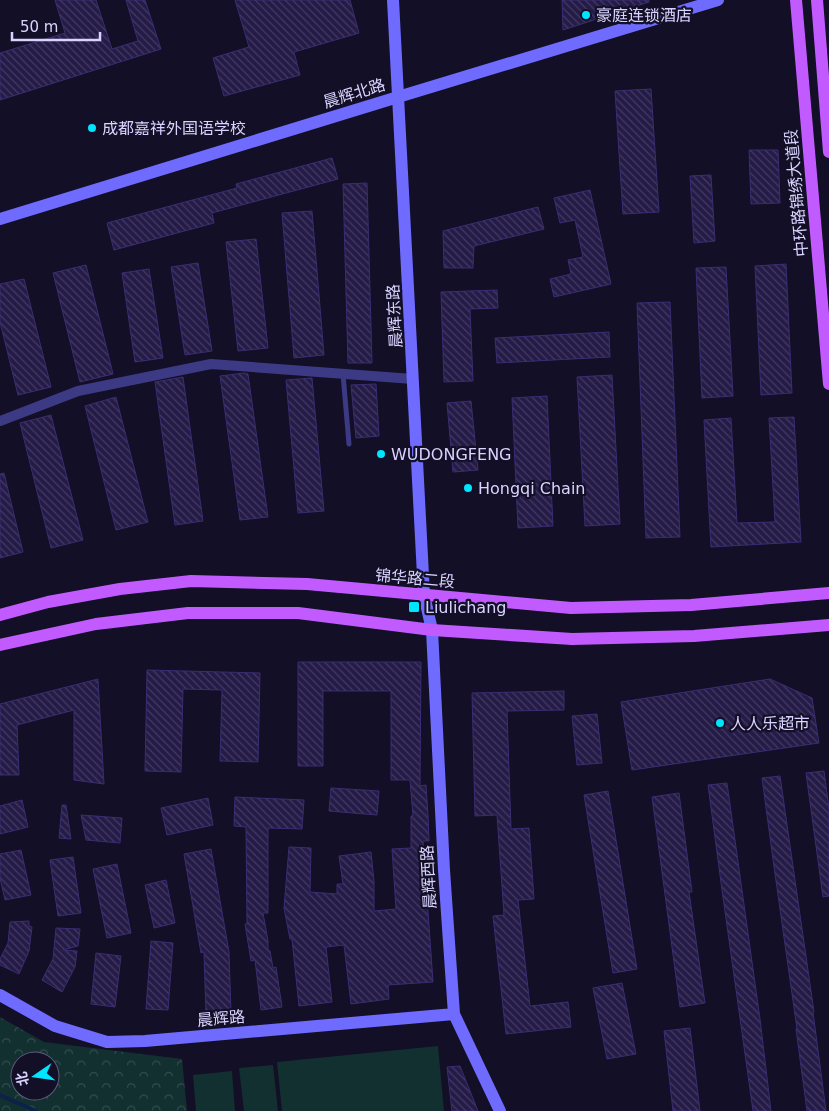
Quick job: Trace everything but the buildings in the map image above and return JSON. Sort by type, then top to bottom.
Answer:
[{"type":"main road","name":"中环路锦绣大道段","points":[[796,0],[829,384]]},
{"type":"main road","points":[[817,0],[829,152]]},
{"type":"main road","name":"锦华路二段","points":[[0,614],[48,602],[111,591],[191,581],[307,584],[571,608],[691,605],[829,593]]},
{"type":"main road","points":[[0,645],[96,624],[188,613],[298,613],[432,630],[572,639],[694,636],[829,625]]},
{"type":"street","name":"晨辉东路","points":[[393,0],[424,595],[432,630]]},
{"type":"street","name":"晨辉北路","points":[[0,220],[718,0]]},
{"type":"street","points":[[0,420],[78,391],[211,364],[413,379]]},
{"type":"street","name":"晨辉西路","points":[[432,630],[444,870],[454,1014],[500,1111]]},
{"type":"street","name":"晨辉路","points":[[0,996],[56,1026],[107,1042],[145,1041],[454,1014]]},
{"type":"lane","points":[[343,374],[349,444]]},
{"type":"green space","points":[[0,1017],[44,1042],[182,1059],[187,1111],[0,1111]]},
{"type":"green space","points":[[438,1046],[444,1111],[282,1111],[277,1062]]},
{"type":"green space","points":[[273,1065],[278,1111],[244,1111],[239,1068]]},
{"type":"green space","points":[[232,1071],[235,1111],[196,1111],[193,1075]]},
{"type":"waterway","points":[[0,1095],[36,1111]]},
{"type":"place","name":"豪庭连锁酒店","points":[[586,15]]},
{"type":"place","name":"成都嘉祥外国语学校","points":[[92,128]]},
{"type":"place","name":"WUDONGFENG","points":[[381,454]]},
{"type":"place","name":"Hongqi Chain","points":[[468,488]]},
{"type":"place","name":"Liulichang","points":[[414,607]]},
{"type":"place","name":"人人乐超市","points":[[720,723]]}]
